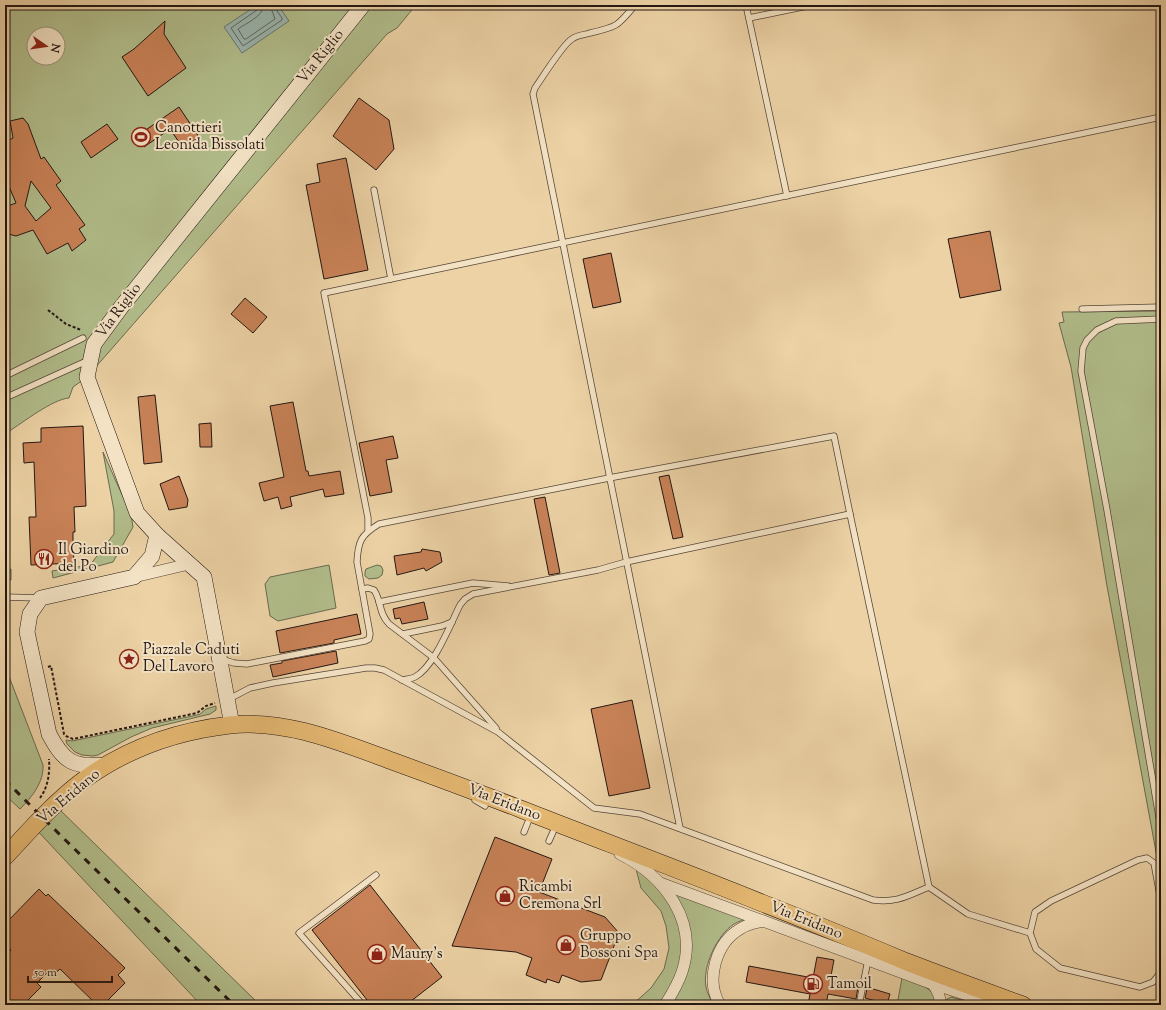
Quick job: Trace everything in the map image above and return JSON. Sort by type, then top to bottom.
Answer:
[{"type":"main road","name":"Via Eridano","points":[[5,857],[48,812],[83,781],[106,765],[133,751],[176,735],[199,729],[252,724],[284,727],[304,730],[347,744],[459,786],[763,903],[910,963],[1023,1005]]},
{"type":"street","name":"Via Riglio","points":[[232,725],[204,577],[157,535],[137,513],[88,377],[91,359],[94,344],[122,306],[363,5]]},
{"type":"street","points":[[134,577],[152,556],[157,535]]},
{"type":"street","points":[[106,765],[87,767],[74,763],[64,756],[57,748],[49,734],[27,632],[30,614],[41,598],[190,564]]},
{"type":"street","points":[[585,834],[640,866],[667,891],[679,911],[685,937],[686,953],[682,971],[675,989],[665,1005]]},
{"type":"street","points":[[660,883],[933,984],[999,1005]]},
{"type":"street","points":[[720,1005],[714,989],[713,976],[715,963],[720,950],[727,939],[738,930],[747,924],[763,921]]},
{"type":"street","points":[[933,984],[938,992],[940,1005]]},
{"type":"lane","points":[[635,5],[616,26],[610,29],[576,37],[568,42],[533,91],[680,828]]},
{"type":"lane","points":[[746,5],[787,196]]},
{"type":"lane","points":[[749,18],[812,5]]},
{"type":"lane","points":[[368,531],[368,518],[324,293],[563,244],[1161,117]]},
{"type":"lane","points":[[374,190],[391,279]]},
{"type":"lane","points":[[1082,309],[1161,307]]},
{"type":"lane","points":[[1161,319],[1116,321],[1097,330],[1087,340],[1083,348],[1081,371],[1107,510],[1161,829]]},
{"type":"lane","points":[[5,376],[83,338]]},
{"type":"lane","points":[[5,398],[91,359]]},
{"type":"lane","points":[[219,658],[234,663],[247,664],[369,639],[370,634],[357,562],[361,540],[368,531],[379,524],[609,478],[834,436],[929,887],[968,914],[1030,933]]},
{"type":"lane","points":[[402,680],[414,677],[423,671],[434,658],[460,605],[465,599],[473,594],[516,587],[598,570],[626,562],[850,514]]},
{"type":"lane","points":[[378,602],[473,583],[516,587]]},
{"type":"lane","points":[[362,589],[368,588],[374,590],[377,595],[383,617],[389,624],[434,658],[498,732]]},
{"type":"lane","points":[[5,597],[41,598]]},
{"type":"lane","points":[[403,634],[442,626],[452,621]]},
{"type":"lane","points":[[227,700],[240,692],[262,686],[366,668],[384,670],[498,732],[594,808],[640,814],[873,900],[886,902],[897,900],[929,887]]},
{"type":"lane","points":[[459,786],[464,793],[485,806]]},
{"type":"lane","points":[[524,832],[528,822]]},
{"type":"lane","points":[[549,841],[553,832]]},
{"type":"lane","points":[[1161,901],[1154,863],[1147,858],[1051,901],[1035,912],[1030,933],[1036,949],[1060,968],[1140,987],[1153,982],[1161,972]]},
{"type":"lane","points":[[363,1005],[299,934],[376,875]]},
{"type":"lane","points":[[859,1005],[868,960]]},
{"type":"path","points":[[48,310],[66,324],[86,332]]},
{"type":"path","points":[[35,669],[51,666],[64,734],[72,739],[197,713],[202,708],[215,702],[227,700]]},
{"type":"path","points":[[38,801],[44,792],[50,771],[49,757]]},
{"type":"green space","points":[[5,5],[416,5],[397,28],[387,34],[87,377],[73,387],[69,398],[62,399],[46,407],[5,433]]},
{"type":"green space","points":[[1161,311],[1161,879],[1107,586],[1071,367],[1059,323],[1064,322],[1062,312]]},
{"type":"green space","points":[[103,452],[131,515],[133,527],[113,562],[53,578],[52,571],[90,565],[114,534],[114,511]]},
{"type":"green space","points":[[329,565],[336,608],[278,621],[270,616],[265,584],[270,577]]},
{"type":"green space","points":[[377,565],[381,566],[383,570],[382,575],[378,578],[369,579],[365,576],[366,569]]},
{"type":"green space","points":[[11,569],[11,580],[5,581],[5,570]]},
{"type":"green space","points":[[5,666],[43,765],[42,777],[36,789],[20,809],[5,795]]},
{"type":"green space","points":[[216,706],[216,710],[210,714],[152,728],[131,737],[98,755],[82,755],[75,752],[67,744],[66,740],[72,741],[197,715],[206,709]]},
{"type":"green space","points":[[59,809],[260,1005],[201,1005],[32,825]]},
{"type":"green space","points":[[636,869],[749,918],[736,923],[728,929],[712,952],[706,970],[705,979],[713,1005],[632,1005],[651,988],[664,969],[669,948],[666,926],[661,911],[641,888]]},
{"type":"green space","points":[[902,978],[924,986],[929,990],[935,999],[935,1005],[897,1005]]},
{"type":"green space","points":[[951,997],[980,1005],[946,1005],[947,999]]},
{"type":"water","points":[[257,5],[278,5],[289,21],[242,53],[224,27]]},
{"type":"building","points":[[165,21],[164,34],[186,68],[148,96],[122,57],[134,49]]},
{"type":"building","points":[[359,98],[389,120],[394,149],[376,170],[333,136]]},
{"type":"building","points":[[179,107],[199,137],[183,148],[170,129],[144,147],[137,136]]},
{"type":"building","points":[[23,118],[28,124],[41,159],[44,157],[61,181],[56,185],[85,225],[79,229],[86,240],[72,251],[68,243],[47,254],[33,230],[16,236],[5,233],[5,207],[16,203],[5,177],[5,142],[13,138],[10,121]],"holes":[[[31,181],[51,208],[36,221],[25,206]]]},
{"type":"building","points":[[107,124],[118,139],[91,158],[81,142]]},
{"type":"building","points":[[346,158],[368,270],[324,279],[306,185],[320,182],[317,164]]},
{"type":"building","points":[[990,231],[1001,290],[960,298],[948,239]]},
{"type":"building","points":[[611,253],[621,302],[593,308],[583,259]]},
{"type":"building","points":[[245,298],[267,317],[253,333],[231,314]]},
{"type":"building","points":[[155,395],[162,462],[144,464],[138,397]]},
{"type":"building","points":[[293,402],[306,471],[308,471],[309,476],[340,471],[344,494],[325,497],[323,489],[290,497],[292,506],[281,509],[278,497],[264,501],[259,483],[284,477],[270,406]]},
{"type":"building","points":[[211,423],[212,447],[200,447],[199,424]]},
{"type":"building","points":[[83,426],[86,506],[74,507],[74,563],[31,565],[29,517],[36,517],[34,462],[24,463],[23,443],[41,442],[41,428]]},
{"type":"building","points":[[393,436],[398,458],[386,460],[392,492],[370,496],[359,443]]},
{"type":"building","points":[[669,475],[683,537],[673,539],[659,477]]},
{"type":"building","points":[[179,476],[188,500],[187,507],[169,510],[160,484]]},
{"type":"building","points":[[545,497],[560,573],[549,575],[534,499]]},
{"type":"building","points":[[422,549],[440,552],[442,562],[426,571],[424,568],[397,575],[394,556],[421,552]]},
{"type":"building","points":[[424,602],[428,619],[402,624],[400,618],[395,619],[393,609]]},
{"type":"building","points":[[357,614],[361,634],[334,640],[334,643],[280,653],[276,631]]},
{"type":"building","points":[[336,651],[338,663],[273,677],[270,665],[282,663],[282,661]]},
{"type":"building","points":[[632,700],[650,788],[609,796],[591,709]]},
{"type":"building","points":[[495,837],[552,859],[539,892],[605,917],[619,933],[601,980],[581,982],[562,975],[559,983],[547,979],[546,983],[526,975],[532,958],[516,952],[452,946]]},
{"type":"building","name":"Maury's","points":[[370,885],[442,977],[406,1005],[371,1005],[312,930]]},
{"type":"building","points":[[39,889],[46,896],[48,894],[125,968],[118,975],[125,983],[103,1005],[97,1005],[60,969],[54,974],[50,970],[37,983],[41,987],[23,1005],[12,1005],[5,998],[5,971],[10,966],[5,961],[5,957],[11,950],[5,944],[5,924]]},
{"type":"building","points":[[817,957],[834,960],[830,981],[858,987],[856,999],[828,994],[826,1005],[808,1005],[810,994],[746,982],[749,966],[813,978]]},
{"type":"building","points":[[870,988],[890,994],[887,1004],[865,998],[867,989]]},
{"type":"railway","points":[[5,780],[234,1005]]},
{"type":"place","name":"Canottieri Leonida Bissolati","points":[[141,137]]},
{"type":"place","name":"Il Giardino del Po","points":[[44,559]]},
{"type":"place","name":"Piazzale Caduti Del Lavoro","points":[[129,659]]},
{"type":"place","name":"Ricambi Cremona Srl","points":[[505,896]]},
{"type":"place","name":"Gruppo Bossoni Spa","points":[[566,945]]},
{"type":"place","name":"Maury's","points":[[377,954]]},
{"type":"place","name":"Tamoil","points":[[813,984]]}]
